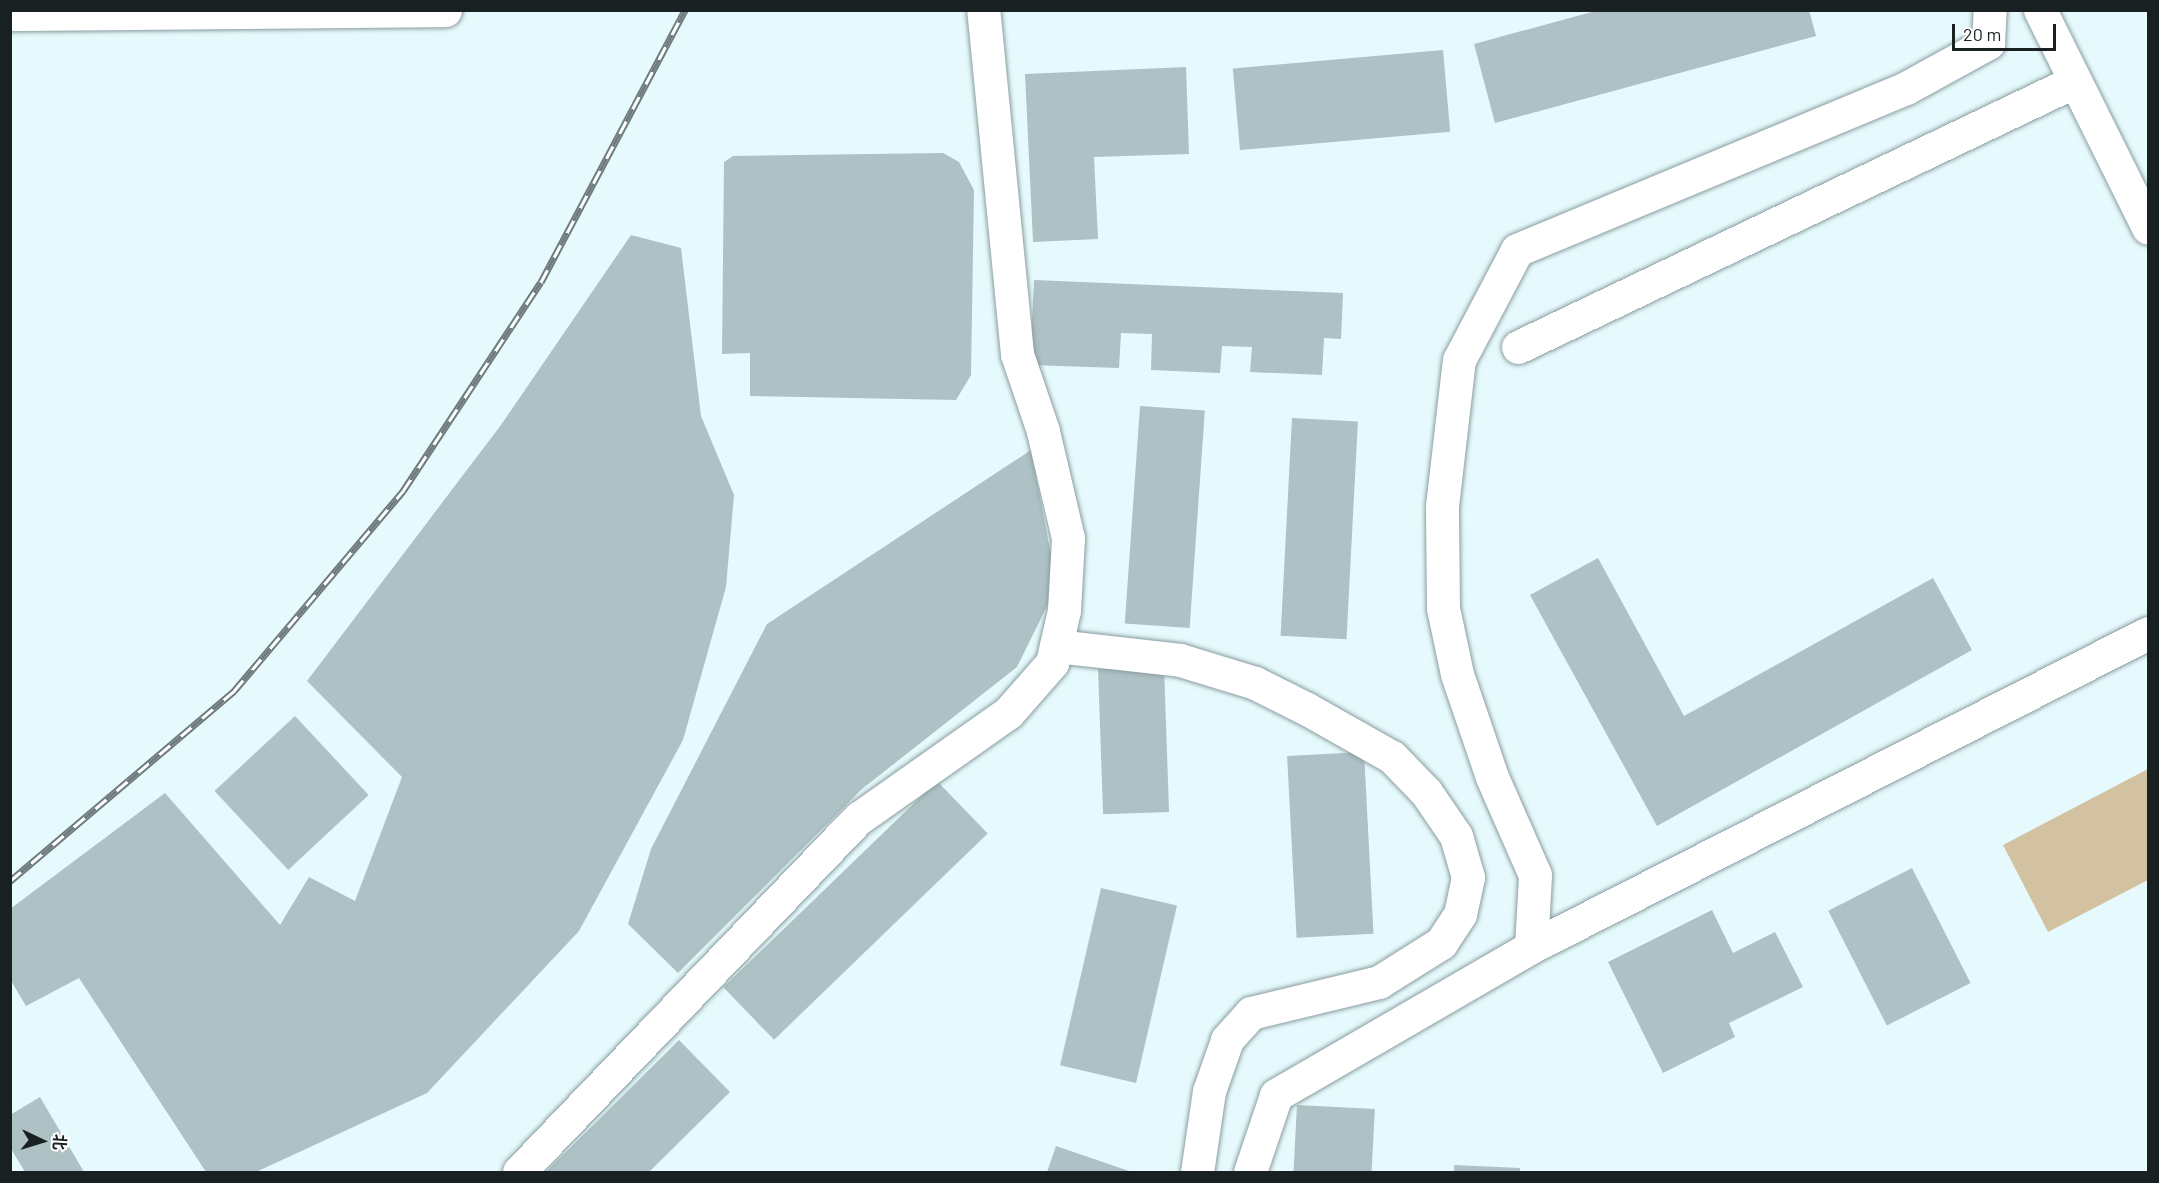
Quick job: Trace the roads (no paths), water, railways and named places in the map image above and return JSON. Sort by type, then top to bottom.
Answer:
[{"type":"street","points":[[10,14],[446,10]]},
{"type":"street","points":[[519,1173],[859,818],[1008,713],[1052,663],[1064,610],[1068,538],[1044,431],[1017,354],[983,10]]},
{"type":"street","points":[[1531,947],[1535,875],[1489,767],[1457,674],[1443,608],[1442,506],[1459,360],[1516,250],[1906,88],[1988,43],[1990,10]]},
{"type":"street","points":[[2040,10],[2073,81],[2148,228]]},
{"type":"street","points":[[1518,347],[2073,81]]},
{"type":"street","points":[[1250,1173],[1276,1095],[1531,947],[2148,633]]},
{"type":"street","points":[[1056,646],[1180,660],[1255,683],[1307,709],[1392,757],[1426,792],[1456,836],[1468,877],[1460,914],[1441,943],[1379,982],[1251,1013],[1227,1040],[1209,1091],[1197,1173]]},
{"type":"railway","points":[[10,881],[234,691],[403,491],[541,282],[685,10]]}]
